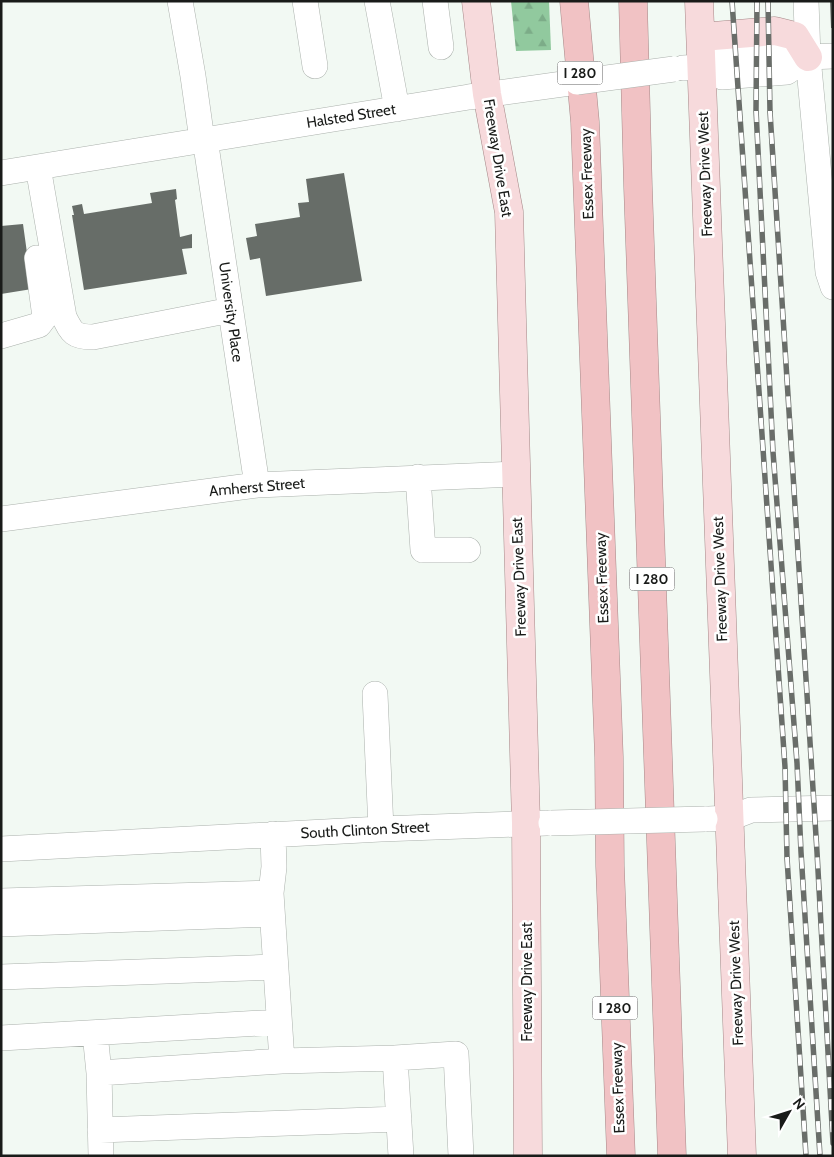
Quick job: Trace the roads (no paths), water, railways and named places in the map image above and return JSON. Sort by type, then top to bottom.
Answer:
[{"type":"highway","name":"Essex Freeway","points":[[574,1],[585,122],[609,757],[620,1156]]},
{"type":"highway","name":"I 280","points":[[633,1],[638,197],[672,1156]]},
{"type":"main road","name":"Freeway Drive East","points":[[476,1],[487,94],[509,212],[515,474],[539,823],[528,1156]]},
{"type":"main road","name":"Freeway Drive West","points":[[699,1],[718,818],[742,1156]]},
{"type":"main road","points":[[701,37],[775,32],[795,36],[821,57]]},
{"type":"street","name":"University Place","points":[[180,1],[204,140],[257,485]]},
{"type":"street","points":[[305,1],[316,66]]},
{"type":"street","points":[[377,1],[397,109]]},
{"type":"street","points":[[435,1],[441,47]]},
{"type":"street","points":[[806,1],[821,57],[828,272],[833,287]]},
{"type":"street","name":"Halsted Street","points":[[21,169],[487,94],[702,66],[720,54],[786,50],[821,57]]},
{"type":"street","points":[[21,169],[64,317],[70,328],[79,337],[93,337],[231,310]]},
{"type":"street","points":[[1,336],[39,325],[45,317],[21,169]]},
{"type":"street","name":"Amherst Street","points":[[1,519],[257,485],[515,474]]},
{"type":"street","points":[[418,477],[423,550],[468,550]]},
{"type":"street","points":[[375,694],[381,829]]},
{"type":"street","name":"South Clinton Street","points":[[1,849],[381,829],[718,818],[751,810],[833,808]]},
{"type":"street","name":"South Clinton Street","points":[[718,818],[750,827],[833,823]]},
{"type":"street","points":[[273,834],[272,903],[282,1061]]},
{"type":"street","points":[[1,901],[272,903]]},
{"type":"street","points":[[1,924],[272,903]]},
{"type":"street","points":[[1,977],[275,967]]},
{"type":"street","points":[[1,1038],[279,1022]]},
{"type":"street","points":[[95,1033],[99,1073],[101,1156]]},
{"type":"street","points":[[99,1073],[282,1061],[395,1058],[456,1054],[461,1156]]},
{"type":"street","points":[[395,1058],[401,1156]]},
{"type":"street","points":[[100,1130],[399,1119]]},
{"type":"railway","points":[[732,1],[785,767],[787,858],[806,1156]]},
{"type":"railway","points":[[757,1],[756,110],[773,452],[797,763],[820,1156]]},
{"type":"railway","points":[[768,1],[770,112],[817,852],[833,1143]]}]
